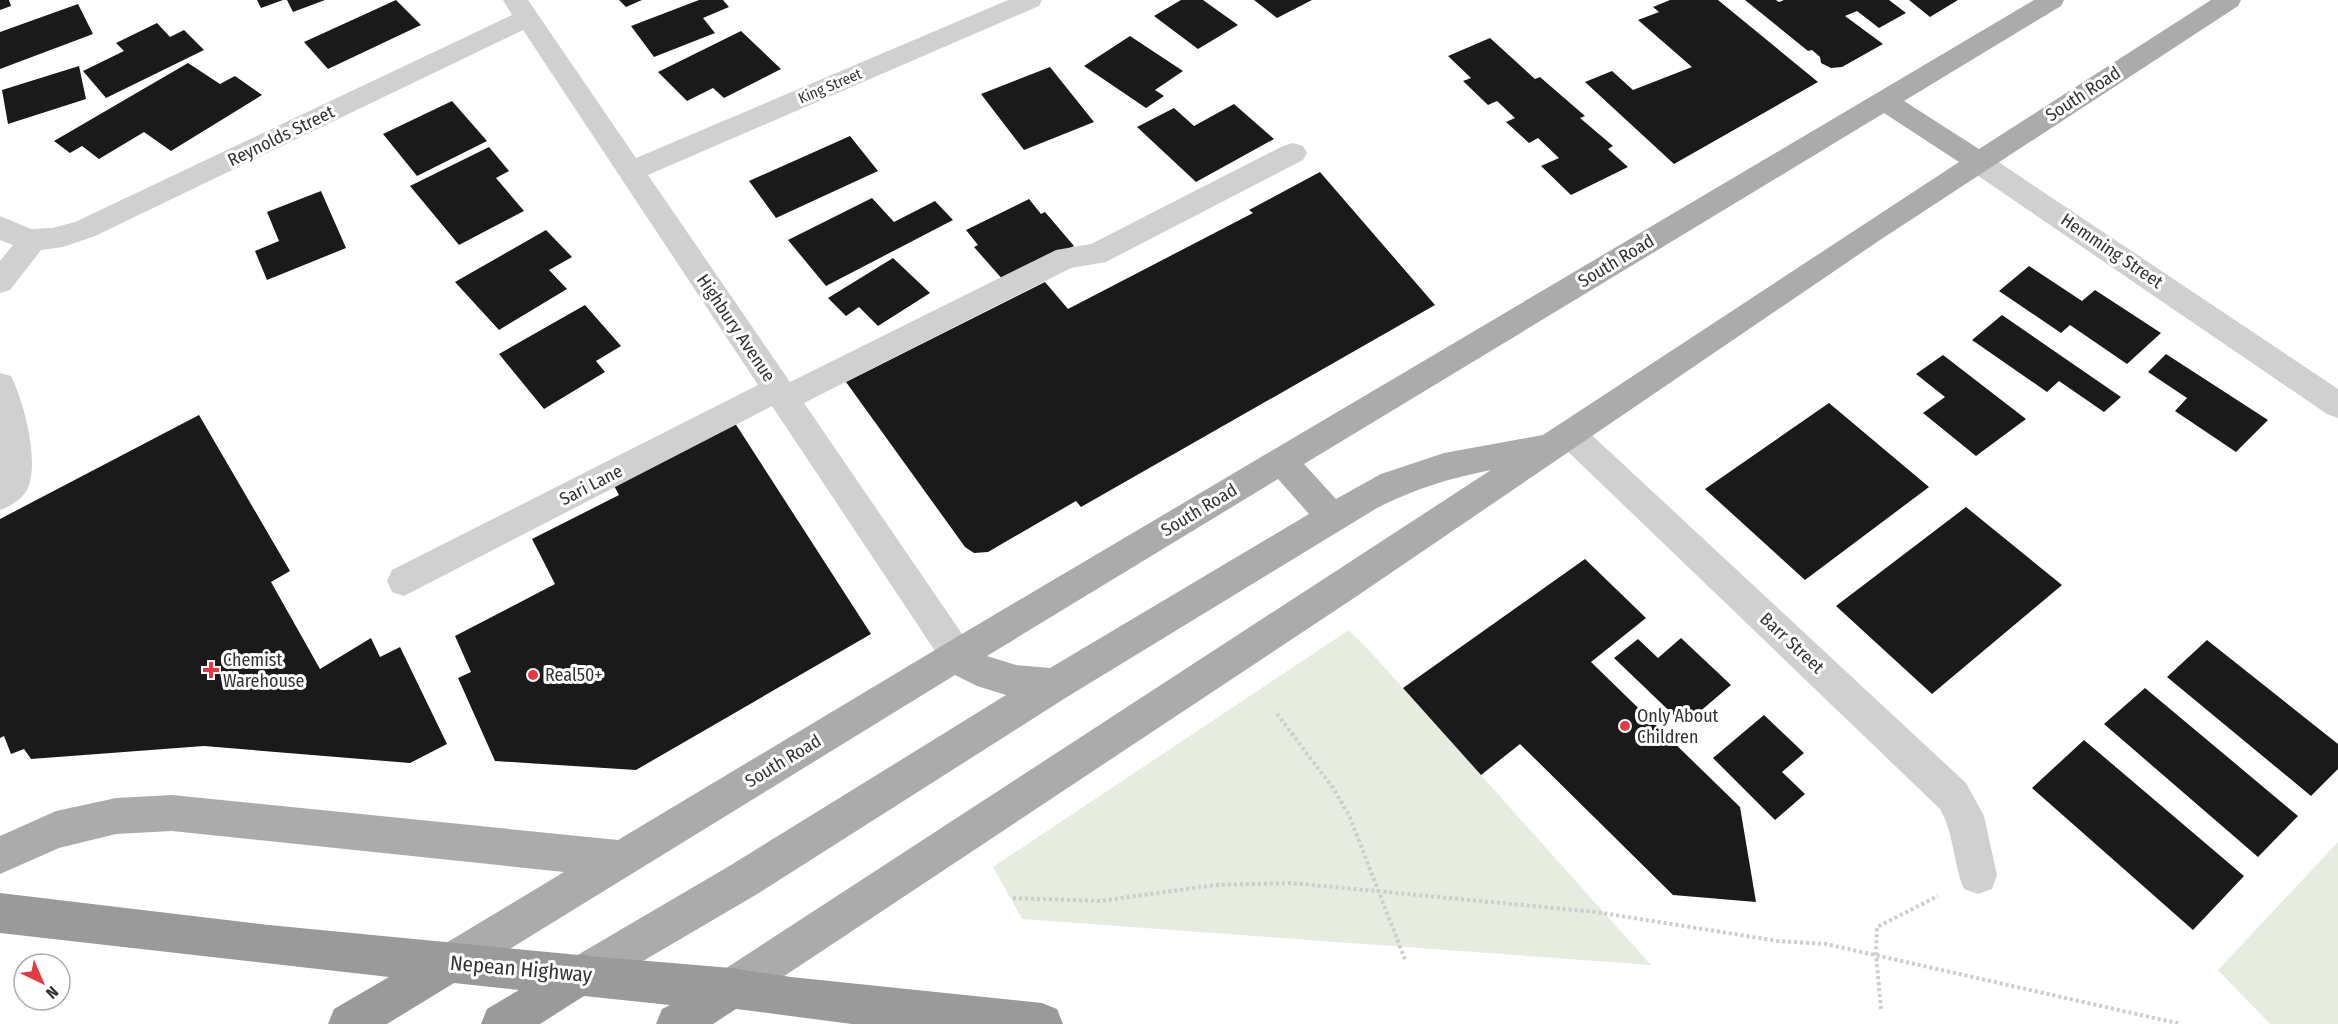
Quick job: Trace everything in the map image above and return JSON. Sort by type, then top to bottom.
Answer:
[{"type":"highway","name":"Nepean Highway","points":[[0,913],[269,945],[584,974],[664,984],[731,988],[791,997],[1042,1024]]},
{"type":"highway","name":"South Road","points":[[349,1024],[450,963]]},
{"type":"highway","points":[[502,1024],[584,974]]},
{"type":"highway","name":"South Road","points":[[677,1024],[731,988]]},
{"type":"main road","name":"South Road","points":[[450,963],[957,655],[2052,0]]},
{"type":"main road","name":"South Road","points":[[731,988],[1335,592],[1978,162],[2229,0]]},
{"type":"main road","name":"Hemming Street","points":[[1884,100],[1978,162]]},
{"type":"main road","points":[[584,974],[745,879],[1054,685],[1332,517],[1393,484],[1444,466],[1562,439]]},
{"type":"main road","points":[[1281,461],[1332,517]]},
{"type":"main road","points":[[957,655],[970,666],[995,675],[1054,685]]},
{"type":"main road","points":[[0,855],[56,830],[116,816],[172,813],[621,859]]},
{"type":"street","name":"King Street","points":[[630,172],[1030,0]]},
{"type":"street","name":"Highbury Avenue","points":[[521,9],[957,655]]},
{"type":"street","name":"Reynolds Street","points":[[32,241],[47,242],[85,229],[521,9]]},
{"type":"street","name":"Sari Lane","points":[[404,581],[781,394],[1066,258],[1096,254],[1293,153]]},
{"type":"street","name":"Hemming Street","points":[[1978,162],[2338,405]]},
{"type":"street","points":[[0,226],[19,238],[32,241],[0,282]]},
{"type":"street","points":[[0,385],[15,434],[7,489]]},
{"type":"street","name":"Barr Street","points":[[1562,439],[1953,796],[1965,816],[1978,875]]},
{"type":"path","points":[[1277,714],[1338,796],[1357,833],[1406,962]]},
{"type":"path","points":[[1881,1009],[1876,954],[1877,927],[1978,875]]},
{"type":"path","points":[[1013,898],[1100,901],[1223,884],[1292,884],[1380,890],[1616,914],[1778,941],[1826,944],[2181,1024]]},
{"type":"shaded area","points":[[1349,630],[1651,965],[1022,919],[993,867]]},
{"type":"shaded area","points":[[2338,842],[2338,1024],[2270,1024],[2218,970]]},
{"type":"building","points":[[0,0],[9,0],[11,6],[0,10]]},
{"type":"building","points":[[257,0],[283,0],[261,8]]},
{"type":"building","points":[[287,0],[325,0],[293,12]]},
{"type":"building","points":[[396,0],[421,25],[328,69],[304,42]]},
{"type":"building","points":[[619,0],[642,0],[626,7]]},
{"type":"building","points":[[699,0],[723,0],[729,7],[703,18],[715,33],[654,57],[631,26]]},
{"type":"building","points":[[1181,0],[1203,0],[1238,25],[1198,49],[1154,16]]},
{"type":"building","points":[[1254,0],[1312,0],[1277,18]]},
{"type":"building","points":[[1670,0],[1718,0],[1818,82],[1674,164],[1585,82],[1612,71],[1633,90],[1692,67],[1638,20],[1659,12],[1653,7]]},
{"type":"building","points":[[1745,0],[1776,0],[1779,2],[1784,0],[1889,0],[1906,13],[1879,28],[1857,11],[1845,16],[1883,44],[1842,67],[1831,68],[1821,63],[1820,57],[1812,50],[1808,51]]},
{"type":"building","points":[[1909,0],[1958,0],[1930,17]]},
{"type":"building","points":[[78,4],[93,34],[0,69],[0,32]]},
{"type":"building","points":[[157,23],[170,37],[184,30],[204,50],[106,98],[83,71],[124,51],[116,43]]},
{"type":"building","points":[[741,31],[781,69],[724,98],[713,88],[687,101],[658,72]]},
{"type":"building","points":[[1130,36],[1183,71],[1155,90],[1164,96],[1146,108],[1084,66]]},
{"type":"building","points":[[1490,38],[1535,79],[1540,77],[1585,116],[1580,118],[1613,146],[1608,149],[1628,167],[1571,195],[1541,166],[1559,158],[1538,138],[1529,143],[1506,122],[1515,118],[1497,101],[1488,105],[1463,81],[1471,78],[1448,56]]},
{"type":"building","points":[[188,63],[220,84],[235,76],[262,95],[171,151],[144,132],[99,159],[82,146],[70,153],[54,141]]},
{"type":"building","points":[[79,66],[86,99],[8,124],[2,90]]},
{"type":"building","points":[[1050,67],[1094,122],[1024,150],[981,94]]},
{"type":"building","points":[[452,101],[487,141],[417,176],[383,134]]},
{"type":"building","points":[[1234,104],[1274,139],[1196,182],[1137,127],[1174,108],[1194,126]]},
{"type":"building","points":[[850,136],[878,171],[776,218],[749,181]]},
{"type":"building","points":[[489,147],[509,171],[496,178],[524,211],[459,245],[410,186]]},
{"type":"building","points":[[1320,172],[1435,305],[1081,507],[1076,501],[988,552],[974,553],[965,547],[846,382],[1045,282],[1068,309],[1253,213],[1249,210]]},
{"type":"building","points":[[321,191],[346,248],[267,280],[255,251],[279,241],[267,212]]},
{"type":"building","points":[[872,198],[894,222],[935,201],[953,220],[826,286],[788,240]]},
{"type":"building","points":[[1029,199],[1041,214],[1045,212],[1074,246],[1004,281],[974,247],[978,245],[966,230]]},
{"type":"building","points":[[546,230],[572,257],[549,270],[567,289],[499,330],[455,282]]},
{"type":"building","points":[[893,258],[930,293],[878,326],[859,307],[846,316],[828,298]]},
{"type":"building","points":[[2029,266],[2082,301],[2095,290],[2161,333],[2127,364],[2070,325],[2061,333],[1999,291]]},
{"type":"building","points":[[585,305],[621,346],[596,361],[605,372],[544,409],[499,354]]},
{"type":"building","points":[[2002,315],[2121,397],[2104,412],[2059,381],[2047,392],[1972,340]]},
{"type":"building","points":[[2166,354],[2268,420],[2236,452],[2175,411],[2187,398],[2148,372]]},
{"type":"building","points":[[1943,355],[2026,419],[1976,456],[1923,413],[1945,397],[1916,374]]},
{"type":"building","points":[[1829,403],[1929,487],[1805,580],[1705,489]]},
{"type":"building","points":[[199,415],[290,571],[271,582],[320,669],[371,638],[380,657],[400,647],[447,744],[410,763],[204,746],[31,759],[24,749],[11,754],[4,736],[0,738],[0,519]]},
{"type":"building","points":[[733,420],[871,634],[636,770],[495,761],[458,678],[471,672],[455,636],[555,584],[532,539],[619,495],[612,482]]},
{"type":"building","points":[[1966,507],[2062,585],[1932,694],[1836,606]]},
{"type":"building","points":[[1585,559],[1646,618],[1591,662],[1740,807],[1756,902],[1673,895],[1520,744],[1481,775],[1403,688]]},
{"type":"building","points":[[1681,638],[1731,685],[1684,725],[1614,658],[1638,639],[1658,658]]},
{"type":"building","points":[[2207,640],[2338,744],[2338,769],[2311,796],[2167,677]]},
{"type":"building","points":[[2145,688],[2298,816],[2258,857],[2104,724]]},
{"type":"building","points":[[1764,715],[1804,753],[1782,772],[1805,794],[1775,820],[1713,758]]},
{"type":"building","points":[[2084,740],[2244,876],[2193,930],[2032,788]]},
{"type":"place","name":"Chemist Warehouse","points":[[211,670]]},
{"type":"place","name":"Real50+","points":[[533,675]]},
{"type":"place","name":"Only About Children","points":[[1625,726]]}]
